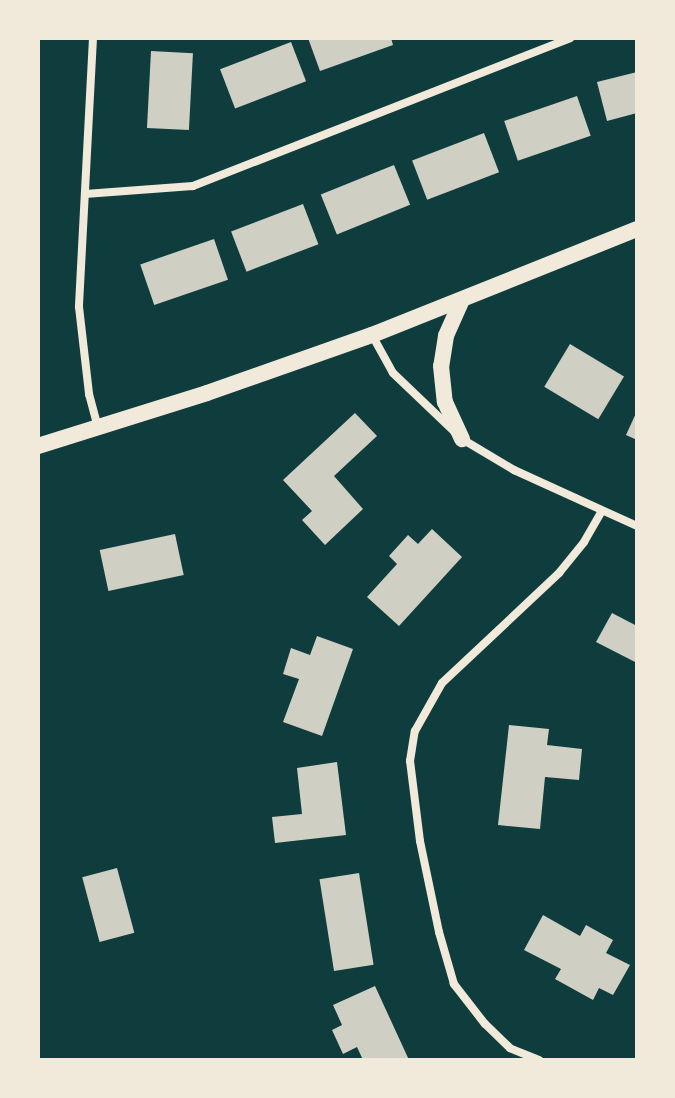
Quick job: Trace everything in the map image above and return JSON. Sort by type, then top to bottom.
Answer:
[{"type":"main road","points":[[38,446],[372,335],[461,302],[637,229]]},
{"type":"main road","points":[[461,302],[446,336],[441,366],[445,402],[462,439]]},
{"type":"street","points":[[93,38],[79,307],[89,394],[98,428]]},
{"type":"street","points":[[85,194],[193,186],[570,38]]},
{"type":"street","points":[[372,335],[393,373],[462,439],[514,470],[637,526]]},
{"type":"street","points":[[539,1060],[510,1048],[485,1024],[454,984],[439,932],[420,841],[410,761],[415,731],[442,683],[559,573],[584,542],[602,511]]},
{"type":"building","points":[[308,38],[391,38],[393,45],[320,71]]},
{"type":"building","points":[[291,42],[306,81],[235,108],[220,69]]},
{"type":"building","points":[[151,51],[193,53],[189,130],[147,128]]},
{"type":"building","points":[[637,72],[637,113],[607,121],[597,82]]},
{"type":"building","points":[[577,96],[591,136],[518,161],[504,121]]},
{"type":"building","points":[[484,133],[499,172],[427,200],[412,161]]},
{"type":"building","points":[[394,165],[410,205],[337,234],[321,195]]},
{"type":"building","points":[[303,204],[318,244],[247,272],[231,232]]},
{"type":"building","points":[[214,239],[228,280],[154,305],[140,264]]},
{"type":"building","points":[[570,344],[624,376],[598,419],[544,387]]},
{"type":"building","points":[[637,411],[637,440],[626,435]]},
{"type":"building","points":[[355,413],[377,436],[334,476],[363,509],[325,545],[302,520],[312,511],[283,480]]},
{"type":"building","points":[[432,529],[462,557],[399,626],[367,597],[397,564],[389,556],[408,535],[418,544]]},
{"type":"building","points":[[175,534],[184,575],[108,591],[100,550]]},
{"type":"building","points":[[612,613],[637,626],[637,663],[596,642]]},
{"type":"building","points":[[317,636],[353,649],[322,736],[283,722],[299,679],[283,674],[291,648],[310,655]]},
{"type":"building","points":[[509,725],[549,729],[547,745],[582,749],[579,780],[545,777],[540,829],[498,825]]},
{"type":"building","points":[[337,762],[346,835],[275,843],[272,817],[302,814],[297,768]]},
{"type":"building","points":[[117,868],[134,933],[100,942],[82,877]]},
{"type":"building","points":[[359,873],[374,965],[334,971],[319,879]]},
{"type":"building","points":[[543,915],[580,936],[586,925],[613,940],[606,953],[630,965],[613,995],[599,988],[593,1000],[555,979],[561,969],[524,950]]},
{"type":"building","points":[[375,986],[409,1060],[363,1060],[357,1047],[343,1054],[332,1030],[342,1025],[333,1005]]}]
